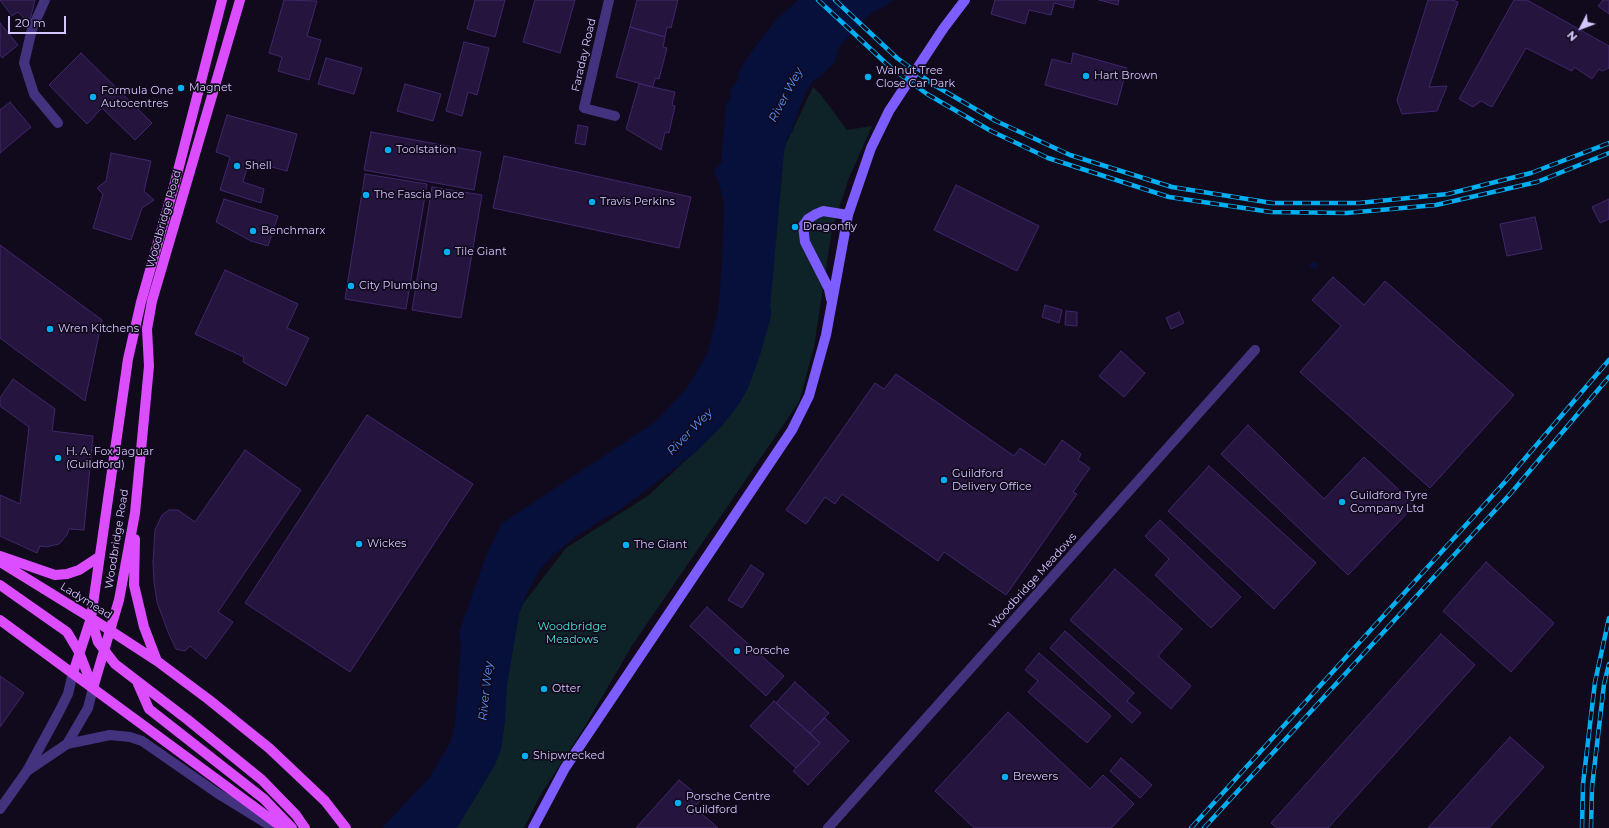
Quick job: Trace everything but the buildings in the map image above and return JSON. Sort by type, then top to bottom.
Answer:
[{"type":"main road","name":"Woodbridge Road","points":[[91,618],[128,359],[141,302],[174,186],[222,0]]},
{"type":"main road","name":"Woodbridge Road","points":[[93,688],[118,600],[135,513],[149,366],[148,329],[152,301],[240,0]]},
{"type":"main road","points":[[135,513],[134,585],[144,627],[157,661],[208,699],[269,748],[325,801],[346,828]]},
{"type":"main road","points":[[0,556],[55,575],[67,574],[79,570],[100,557]]},
{"type":"main road","name":"Ladymead","points":[[0,562],[157,661]]},
{"type":"main road","points":[[0,585],[67,632],[79,652],[93,688]]},
{"type":"main road","points":[[91,618],[98,642],[115,664],[188,720],[262,780],[296,815],[305,828]]},
{"type":"main road","points":[[73,673],[91,618]]},
{"type":"main road","points":[[0,620],[283,828]]},
{"type":"main road","points":[[137,682],[149,709],[264,799],[292,828]]},
{"type":"street","points":[[45,0],[32,29],[24,63],[34,94],[58,123]]},
{"type":"street","name":"Faraday Road","points":[[609,0],[584,108],[615,116]]},
{"type":"street","points":[[533,828],[565,768],[792,430],[809,396],[826,334],[848,215],[871,148],[890,111],[920,67],[943,29],[965,0]]},
{"type":"street","points":[[832,303],[829,289],[806,242],[803,226],[808,219],[823,211],[848,215]]},
{"type":"street","name":"Woodbridge Meadows","points":[[828,828],[1255,350]]},
{"type":"street","points":[[0,809],[27,771],[68,694],[73,673]]},
{"type":"street","points":[[67,744],[88,708],[93,688]]},
{"type":"street","points":[[27,771],[67,744],[110,735],[130,737],[142,742],[217,793],[274,828]]},
{"type":"green space","name":"Woodbridge Meadows","points":[[813,87],[821,95],[847,130],[872,126],[849,178],[832,229],[814,347],[799,402],[633,644],[585,726],[540,796],[524,828],[451,828],[501,678],[519,609],[566,548],[649,495],[705,442],[783,150]]},
{"type":"water","name":"River Wey","points":[[798,0],[893,0],[883,8],[872,12],[839,47],[835,62],[820,77],[813,81],[805,93],[792,129],[794,130],[787,138],[784,152],[770,308],[771,316],[761,352],[749,386],[740,403],[721,427],[695,453],[680,463],[681,465],[678,468],[675,468],[621,509],[574,538],[549,559],[539,571],[526,595],[519,615],[507,685],[505,722],[501,749],[495,765],[457,828],[382,828],[429,778],[450,743],[455,724],[461,645],[459,632],[486,556],[501,524],[655,422],[687,388],[707,354],[718,312],[722,265],[724,205],[720,186],[714,170],[721,164],[726,104],[731,98],[730,90],[738,80],[739,71],[754,48],[777,19]]},
{"type":"railway","points":[[818,0],[890,67],[927,94],[991,131],[1048,158],[1169,197],[1271,212],[1346,213],[1436,205],[1537,182],[1609,153]]},
{"type":"railway","points":[[835,0],[897,58],[934,85],[996,121],[1070,155],[1172,187],[1272,203],[1359,203],[1448,194],[1531,173],[1609,143]]},
{"type":"railway","points":[[1191,828],[1504,483],[1609,360]]},
{"type":"railway","points":[[1204,828],[1511,493],[1609,377]]},
{"type":"railway","points":[[1582,828],[1583,784],[1595,682],[1609,618]]},
{"type":"railway","points":[[1591,828],[1592,787],[1604,684],[1609,664]]},
{"type":"place","name":"Hart Brown","points":[[1086,76]]},
{"type":"place","name":"Walnut Tree Close Car Park","points":[[868,77]]},
{"type":"place","name":"Magnet","points":[[181,88]]},
{"type":"place","name":"Formula One Autocentres","points":[[93,97]]},
{"type":"place","name":"Toolstation","points":[[388,150]]},
{"type":"place","name":"Shell","points":[[237,166]]},
{"type":"place","name":"The Fascia Place","points":[[366,195]]},
{"type":"place","name":"Travis Perkins","points":[[592,202]]},
{"type":"place","name":"Dragonfly","points":[[795,227]]},
{"type":"place","name":"Benchmarx","points":[[253,231]]},
{"type":"place","name":"Tile Giant","points":[[447,252]]},
{"type":"place","name":"City Plumbing","points":[[351,286]]},
{"type":"place","name":"Wren Kitchens","points":[[50,329]]},
{"type":"place","name":"H. A. Fox Jaguar (Guildford)","points":[[58,458]]},
{"type":"place","name":"Guildford Delivery Office","points":[[944,480]]},
{"type":"place","name":"Guildford Tyre Company Ltd","points":[[1342,502]]},
{"type":"place","name":"Wickes","points":[[359,544]]},
{"type":"place","name":"The Giant","points":[[626,545]]},
{"type":"place","name":"Porsche","points":[[737,651]]},
{"type":"place","name":"Otter","points":[[544,689]]},
{"type":"place","name":"Shipwrecked","points":[[525,756]]},
{"type":"place","name":"Brewers","points":[[1005,777]]},
{"type":"place","name":"Porsche Centre Guildford","points":[[678,803]]}]
